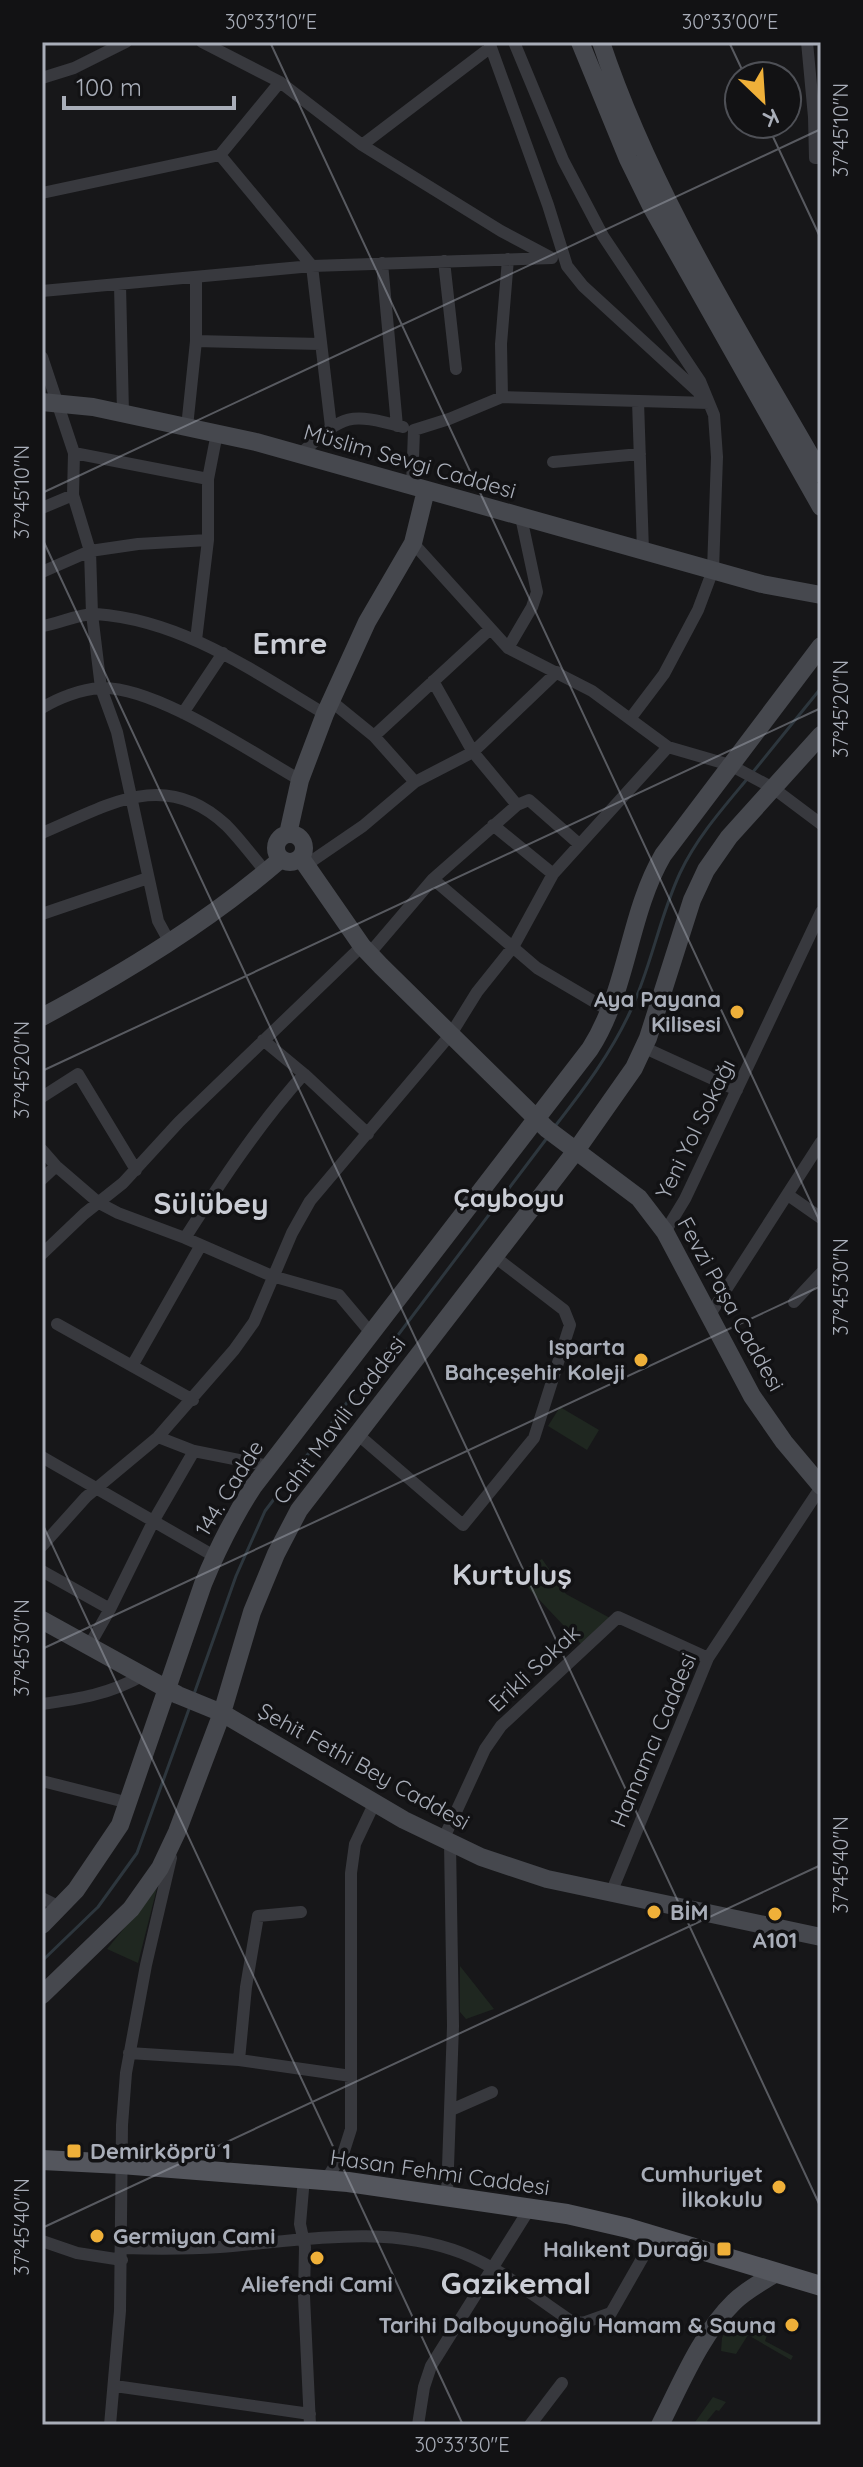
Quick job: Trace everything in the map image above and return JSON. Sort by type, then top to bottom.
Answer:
[{"type":"main road","name":"Hasan Fehmi Caddesi","points":[[42,2160],[326,2180],[530,2208],[594,2219],[821,2286]]},
{"type":"street","points":[[42,78],[74,68],[126,42]]},
{"type":"street","points":[[202,42],[280,82],[362,145],[501,231],[567,266]]},
{"type":"street","points":[[514,42],[563,160],[603,236],[700,381],[714,415],[717,457],[713,570],[698,610],[664,674],[630,719]]},
{"type":"street","points":[[580,42],[628,159],[652,208],[821,507]]},
{"type":"street","points":[[601,42],[637,138],[666,199],[816,451],[821,474]]},
{"type":"street","points":[[807,42],[815,158],[821,158]]},
{"type":"street","points":[[362,145],[490,44],[567,266],[583,286],[709,402]]},
{"type":"street","points":[[42,193],[220,155],[280,82]]},
{"type":"street","points":[[220,155],[312,266],[331,427]]},
{"type":"street","points":[[42,291],[312,266],[552,258]]},
{"type":"street","points":[[502,397],[501,344],[508,259]]},
{"type":"street","points":[[444,261],[456,369]]},
{"type":"street","points":[[382,263],[397,426]]},
{"type":"street","points":[[187,427],[196,341],[196,278]]},
{"type":"street","points":[[120,285],[123,413]]},
{"type":"street","points":[[196,341],[321,344]]},
{"type":"street","points":[[42,357],[50,402],[74,453],[73,495],[90,551],[92,614],[101,688],[117,732],[158,921],[170,943]]},
{"type":"street","points":[[299,455],[331,427],[355,416],[414,430],[502,397],[709,402]]},
{"type":"street","points":[[638,401],[643,551]]},
{"type":"street","name":"Müslim Sevgi Caddesi","points":[[50,402],[123,413],[217,433],[762,584],[821,595]]},
{"type":"street","points":[[414,430],[419,488],[413,543],[367,622],[328,708],[300,780],[288,834],[277,842],[276,852],[281,859],[290,863],[303,861],[363,826],[415,782],[473,752],[557,672]]},
{"type":"street","points":[[196,640],[208,540],[208,479],[217,433]]},
{"type":"street","points":[[74,453],[208,479]]},
{"type":"street","points":[[553,462],[640,454]]},
{"type":"street","points":[[42,508],[73,495]]},
{"type":"street","points":[[508,648],[532,607],[537,592],[521,517]]},
{"type":"street","points":[[42,572],[90,551],[138,544],[208,540]]},
{"type":"street","points":[[413,543],[508,648],[592,691],[668,747],[733,767],[767,785],[821,824]]},
{"type":"street","name":"Müslim Sevgi Caddesi","points":[[762,584],[787,596],[821,606]]},
{"type":"street","points":[[42,626],[92,614],[157,624],[196,640],[328,708],[374,736],[415,782]]},
{"type":"street","points":[[374,736],[489,630]]},
{"type":"street","name":"144. Cadde","points":[[42,1925],[94,1866],[120,1825],[173,1692],[214,1556],[240,1507],[371,1333],[542,1124],[590,1049],[610,1011],[657,864],[733,767],[821,646]]},
{"type":"street","points":[[183,713],[223,653]]},
{"type":"street","points":[[433,681],[473,752],[517,805]]},
{"type":"street","points":[[42,708],[54,700],[101,688],[151,697],[300,780]]},
{"type":"street","name":"Cahit Mavili Caddesi","points":[[110,2425],[122,2254],[123,2103],[129,2053],[177,1832],[216,1710],[252,1612],[282,1541],[299,1510],[495,1257],[570,1148],[634,1068],[645,1048],[698,884],[716,853],[767,785],[821,735]]},
{"type":"street","points":[[42,1546],[86,1497],[158,1437],[193,1400],[254,1322],[272,1276],[310,1201],[451,1034],[477,992],[513,947],[553,874],[668,747]]},
{"type":"street","points":[[42,833],[131,796],[175,794],[195,803],[225,824],[266,872]]},
{"type":"street","points":[[42,1254],[136,1170],[179,1122],[263,1040],[365,950],[433,879],[517,805],[529,800],[579,844]]},
{"type":"street","points":[[493,825],[553,874]]},
{"type":"street","points":[[288,834],[297,836],[303,843],[303,861]]},
{"type":"street","points":[[42,1017],[170,943],[281,859]]},
{"type":"street","name":"Fevzi Paşa Caddesi","points":[[303,861],[365,950],[542,1124],[639,1198],[665,1232],[758,1405],[821,1486]]},
{"type":"street","points":[[42,914],[148,878]]},
{"type":"street","points":[[433,879],[537,968],[610,1011]]},
{"type":"street","name":"Yeni Yol Sokağı","points":[[665,1232],[685,1199],[821,912]]},
{"type":"street","points":[[263,1040],[368,1134]]},
{"type":"street","points":[[645,1048],[737,1090]]},
{"type":"street","points":[[42,1097],[78,1074],[136,1170]]},
{"type":"street","points":[[185,1238],[274,1107],[304,1074]]},
{"type":"street","points":[[709,1316],[821,1142]]},
{"type":"street","points":[[42,1150],[99,1203],[272,1276],[339,1295],[371,1333]]},
{"type":"street","points":[[42,1179],[56,1166]]},
{"type":"street","points":[[788,1195],[821,1218]]},
{"type":"street","points":[[132,1366],[201,1245]]},
{"type":"street","points":[[356,1433],[463,1525],[534,1438],[570,1329],[564,1310],[495,1257]]},
{"type":"street","points":[[794,1302],[821,1273]]},
{"type":"street","points":[[57,1324],[193,1400]]},
{"type":"street","points":[[158,1437],[194,1451],[269,1466]]},
{"type":"street","points":[[89,1646],[154,1520],[194,1451]]},
{"type":"street","points":[[42,1457],[214,1556]]},
{"type":"street","name":"Hamamcı Caddesi","points":[[611,1893],[708,1658],[821,1486]]},
{"type":"street","points":[[42,1571],[110,1609]]},
{"type":"street","name":"Erikli Sokak","points":[[447,1841],[493,1736],[618,1617],[708,1658]]},
{"type":"street","name":"Şehit Fethi Bey Caddesi","points":[[42,1620],[173,1692],[216,1710],[447,1841],[517,1870],[821,1937]]},
{"type":"street","points":[[42,1704],[120,1688],[143,1675]]},
{"type":"street","points":[[42,1781],[129,1803]]},
{"type":"street","points":[[326,2180],[350,2137],[351,1873],[355,1844],[375,1802]]},
{"type":"street","points":[[42,1995],[143,1895],[177,1832]]},
{"type":"street","points":[[447,1841],[451,2110],[447,2195]]},
{"type":"street","points":[[42,1898],[60,1907]]},
{"type":"street","points":[[239,2060],[246,1987],[258,1916],[301,1912]]},
{"type":"street","points":[[129,2053],[239,2060],[351,2076]]},
{"type":"street","points":[[451,2110],[492,2092]]},
{"type":"street","points":[[115,2386],[310,2419],[300,2219],[304,2178]]},
{"type":"street","points":[[418,2425],[431,2366],[530,2208]]},
{"type":"street","points":[[42,2241],[77,2253],[122,2254],[303,2238],[374,2237],[421,2242],[460,2252],[492,2268],[574,2323],[583,2323],[608,2315],[616,2306],[655,2236]]},
{"type":"street","points":[[660,2425],[703,2345],[727,2309],[776,2273]]},
{"type":"street","points":[[530,2425],[562,2383]]},
{"type":"shaded area","points":[[560,1407],[599,1430],[587,1450],[548,1426]]},
{"type":"shaded area","points":[[542,1559],[566,1594],[610,1618],[581,1644],[515,1574]]},
{"type":"shaded area","points":[[157,1888],[138,1963],[107,1949]]},
{"type":"shaded area","points":[[460,1966],[494,2009],[466,2019],[460,2012]]},
{"type":"shaded area","points":[[750,2317],[767,2321],[764,2327],[769,2330],[765,2341],[793,2356],[791,2360],[748,2335],[736,2354],[721,2351],[722,2338],[729,2323],[743,2331]]},
{"type":"shaded area","points":[[713,2397],[726,2402],[707,2421],[710,2425],[693,2425]]},
{"type":"waterway","points":[[753,772],[821,688]]},
{"type":"waterway","points":[[556,1125],[587,1084],[623,1027],[644,978],[673,890],[694,847],[748,778]]},
{"type":"waterway","points":[[194,1694],[236,1576],[265,1511],[547,1138]]},
{"type":"waterway","points":[[42,1961],[98,1907],[137,1853],[189,1709]]},
{"type":"place","name":"Aya Payana Kilisesi","points":[[737,1012]]},
{"type":"place","name":"Isparta Bahçeşehir Koleji","points":[[641,1360]]},
{"type":"place","name":"BİM","points":[[654,1912]]},
{"type":"place","name":"A101","points":[[775,1914]]},
{"type":"place","name":"Demirköprü 1","points":[[74,2151]]},
{"type":"place","name":"Cumhuriyet İlkokulu","points":[[779,2187]]},
{"type":"place","name":"Germiyan Cami","points":[[97,2236]]},
{"type":"place","name":"Halıkent Durağı","points":[[724,2249]]},
{"type":"place","name":"Aliefendi Cami","points":[[317,2258]]},
{"type":"place","name":"Tarihi Dalboyunoğlu Hamam & Sauna","points":[[792,2325]]},
{"type":"district","name":"Emre","points":[[290,643]]},
{"type":"district","name":"Çayboyu","points":[[509,1197]]},
{"type":"district","name":"Sülübey","points":[[211,1203]]},
{"type":"district","name":"Kurtuluş","points":[[512,1574]]},
{"type":"district","name":"Gazikemal","points":[[516,2283]]}]
